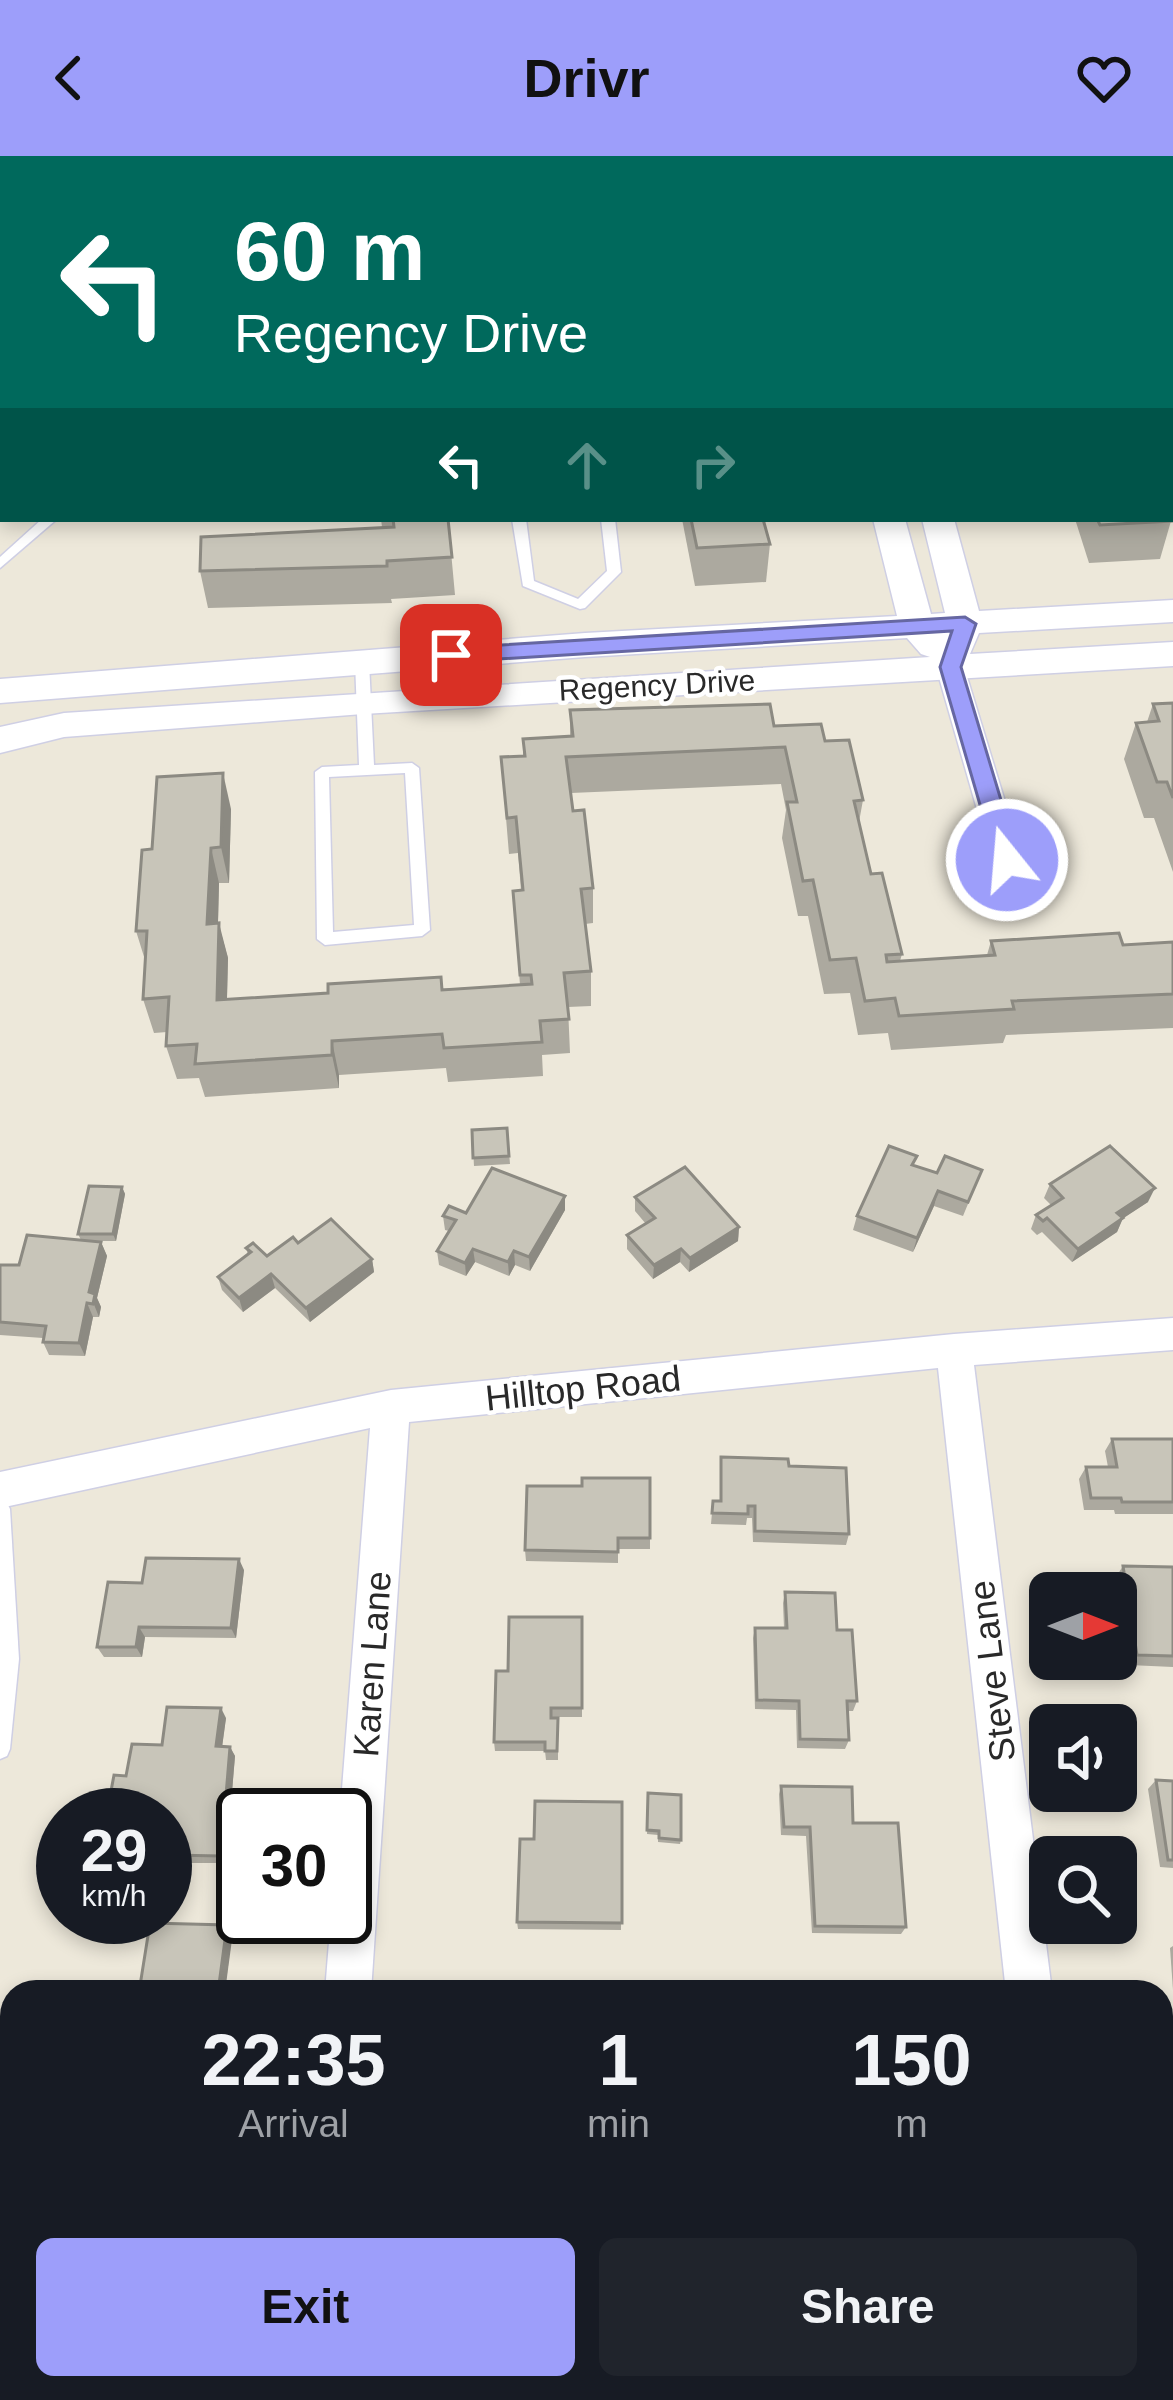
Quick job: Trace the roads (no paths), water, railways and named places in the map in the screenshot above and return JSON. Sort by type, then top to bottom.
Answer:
[{"type":"street","points":[[890,522],[917,627],[950,667],[1020,903]]},
{"type":"street","points":[[939,522],[965,624],[950,667]]},
{"type":"street","name":"Regency Drive","points":[[0,691],[585,645],[1173,611]]},
{"type":"street","name":"Regency Drive","points":[[0,740],[64,724],[363,702],[1173,654]]},
{"type":"street","name":"Hilltop Road","points":[[0,1490],[391,1407],[954,1350],[1173,1334]]},
{"type":"street","name":"Steve Lane","points":[[954,1350],[1029,1980]]},
{"type":"street","name":"Karen Lane","points":[[349,1980],[391,1407]]},
{"type":"lane","points":[[0,564],[47,522]]},
{"type":"lane","points":[[519,522],[528,583],[580,605]]},
{"type":"lane","points":[[580,605],[614,572],[608,522]]},
{"type":"lane","points":[[580,605],[585,645]]},
{"type":"lane","points":[[362,662],[368,770]]},
{"type":"lane","points":[[412,768],[422,930],[325,939],[322,772],[368,770],[412,768]]},
{"type":"lane","points":[[0,1509],[8,1706],[0,1749]]}]
